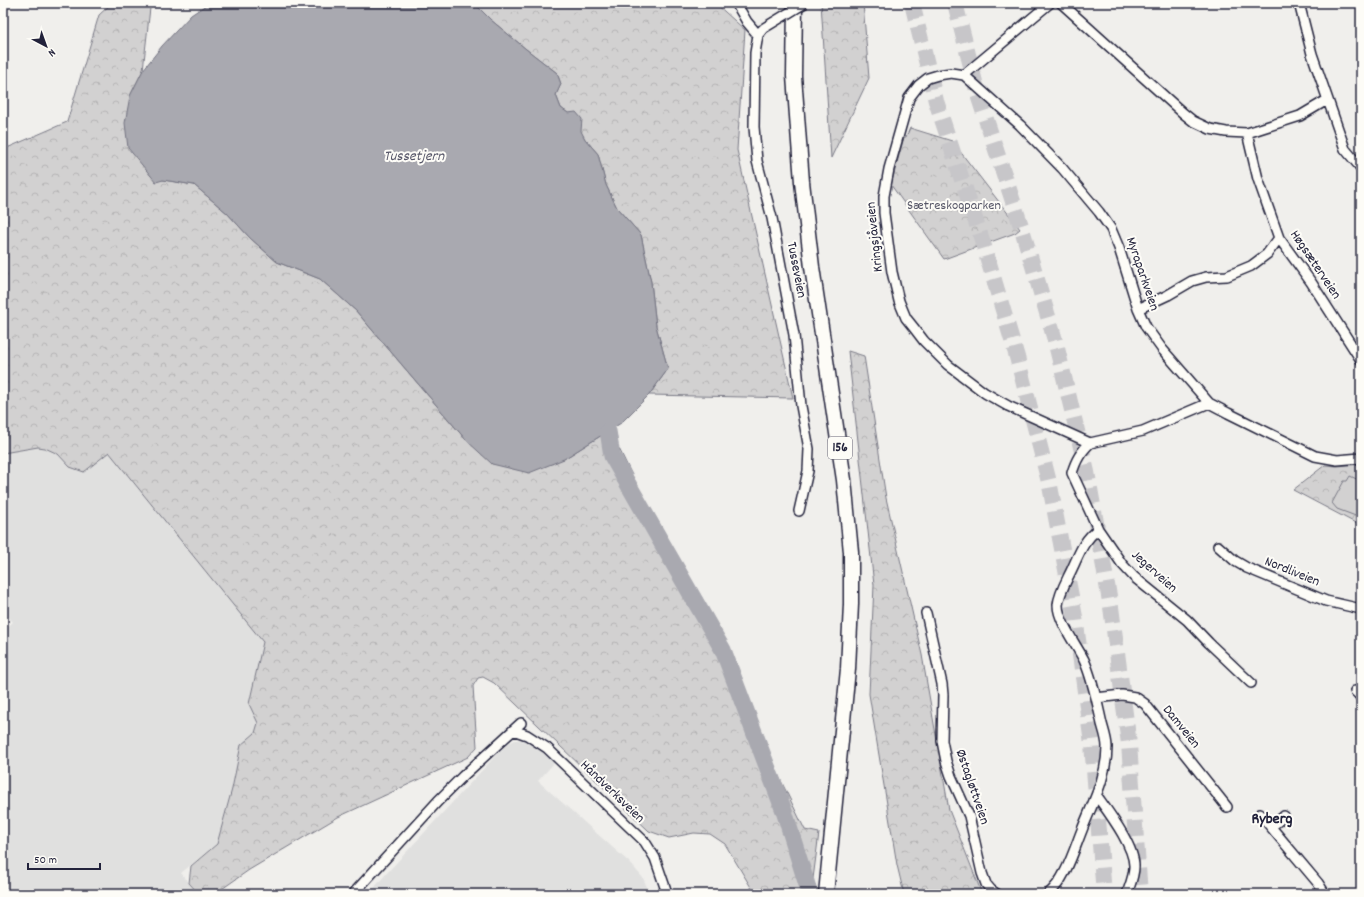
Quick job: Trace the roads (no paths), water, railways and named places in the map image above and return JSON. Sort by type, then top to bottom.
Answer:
[{"type":"main road","name":"156","points":[[795,3],[794,76],[802,182],[812,267],[844,480],[851,552],[851,604],[848,668],[826,894]]},
{"type":"street","points":[[736,3],[747,22],[761,31],[805,3]]},
{"type":"street","points":[[964,75],[1050,3]]},
{"type":"street","points":[[1061,3],[1183,113],[1193,121],[1210,129],[1226,132],[1247,133],[1300,116],[1327,100]]},
{"type":"street","points":[[1299,3],[1312,54],[1345,149],[1361,168]]},
{"type":"street","name":"Tusseveien","points":[[761,31],[755,53],[754,127],[757,161],[772,218],[794,335],[801,406],[809,449],[808,471],[799,511]]},
{"type":"street","name":"Kringsjåveien","points":[[964,75],[951,73],[928,78],[919,85],[909,98],[889,169],[884,196],[884,213],[892,272],[900,301],[906,318],[924,341],[948,365],[985,394],[1008,406],[1090,442]]},
{"type":"street","name":"Myraparkveien","points":[[964,75],[1062,168],[1099,212],[1111,229],[1119,248],[1138,309],[1146,327],[1162,348],[1209,402],[1315,456],[1337,460],[1361,458]]},
{"type":"street","name":"Høgsæterveien","points":[[1247,133],[1258,179],[1279,238],[1311,282],[1361,360]]},
{"type":"street","points":[[1138,309],[1168,295],[1192,281],[1206,277],[1227,276],[1251,266],[1267,254],[1279,238]]},
{"type":"street","points":[[1090,442],[1143,431],[1209,402]]},
{"type":"street","name":"Jegerveien","points":[[1090,442],[1080,452],[1072,473],[1098,529],[1122,564],[1134,577],[1187,620],[1250,682]]},
{"type":"street","points":[[1048,894],[1057,884],[1067,868],[1086,818],[1097,796],[1105,766],[1107,746],[1091,677],[1083,659],[1062,622],[1058,607],[1061,593],[1081,548],[1088,537],[1098,529]]},
{"type":"street","name":"Nordliveien","points":[[1218,546],[1235,561],[1247,568],[1326,601],[1361,609]]},
{"type":"street","name":"Østagløttveien","points":[[926,613],[942,684],[942,740],[946,761],[969,816],[982,874],[986,884],[997,894]]},
{"type":"street","name":"Damveien","points":[[1096,698],[1122,695],[1135,697],[1145,704],[1227,807]]},
{"type":"street","points":[[353,894],[438,801],[521,723]]},
{"type":"street","name":"Håndverksveien","points":[[514,730],[527,735],[547,748],[645,842],[655,858],[668,894]]},
{"type":"street","points":[[1097,796],[1124,838],[1134,859],[1134,869],[1127,894]]},
{"type":"street","points":[[1260,814],[1318,883],[1325,894]]},
{"type":"street","points":[[1271,827],[1284,816]]},
{"type":"water","name":"Tussetjern","points":[[209,3],[474,3],[491,20],[557,73],[561,84],[556,95],[561,108],[568,113],[576,112],[582,119],[581,131],[585,139],[598,154],[606,185],[617,208],[641,235],[651,282],[656,326],[668,369],[649,395],[621,423],[564,459],[529,473],[492,464],[466,440],[356,311],[320,279],[277,262],[250,238],[227,213],[194,185],[163,180],[156,182],[128,148],[125,123],[130,96],[143,70],[162,46],[191,15]]},
{"type":"waterway","points":[[608,431],[612,456],[723,650],[784,811],[808,888]]},
{"type":"tunnel","points":[[912,3],[936,101],[983,243],[1017,357],[1050,486],[1075,617],[1092,744],[1104,894]]},
{"type":"tunnel","points":[[955,3],[979,98],[1022,229],[1055,340],[1087,472],[1111,607],[1129,744],[1140,894]]},
{"type":"district","name":"Ryberg","points":[[1272,819]]},
{"type":"park label","name":"Sætreskogparken","points":[[954,206]]}]
